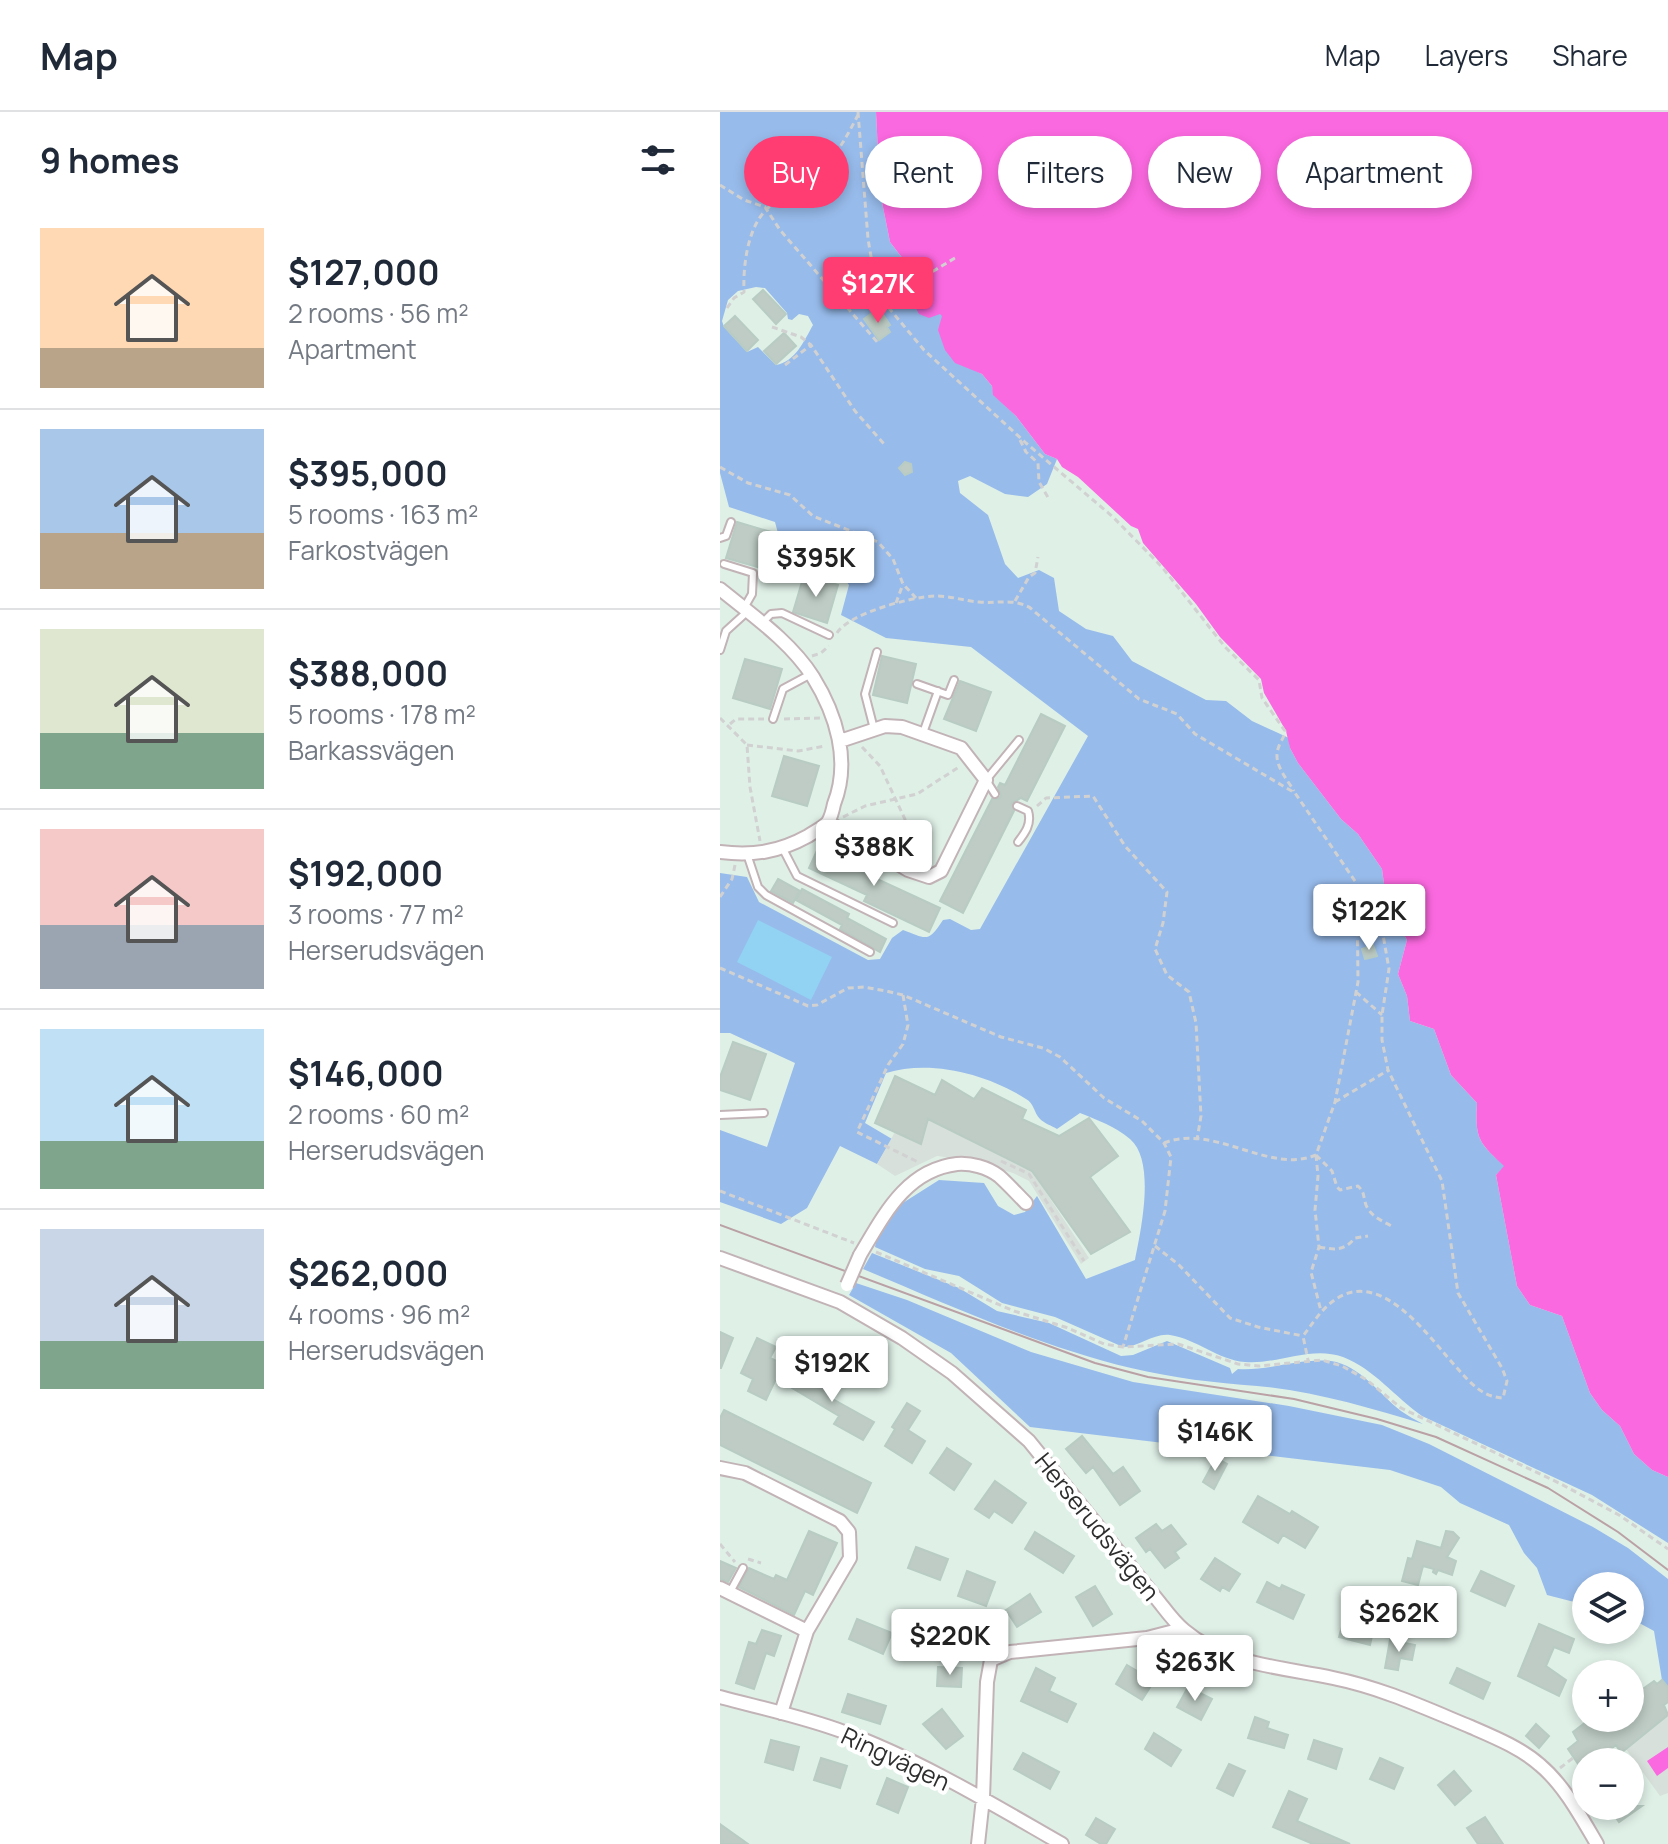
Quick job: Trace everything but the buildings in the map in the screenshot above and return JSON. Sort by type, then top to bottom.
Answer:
[{"type":"street","points":[[720,589],[801,660],[811,674],[823,693],[840,741],[842,767],[830,823],[783,849],[747,854],[720,852]]},
{"type":"street","points":[[830,823],[908,870],[929,877],[941,871],[986,780],[961,748],[923,734],[893,726],[840,741]]},
{"type":"street","points":[[840,1302],[862,1251],[889,1208],[913,1180],[935,1169],[967,1164],[982,1167],[997,1174],[1026,1203]]},
{"type":"street","name":"Herserudsvägen","points":[[720,1258],[840,1302],[942,1366],[1029,1441],[1182,1629],[1197,1640],[1229,1656],[1344,1681],[1400,1697],[1526,1754],[1551,1776],[1597,1844]]},
{"type":"street","points":[[720,1468],[745,1473],[840,1521],[849,1532],[850,1558],[807,1631],[781,1713]]},
{"type":"street","points":[[725,1590],[807,1631]]},
{"type":"street","points":[[978,1844],[983,1798],[988,1665],[995,1656],[1147,1638],[1182,1629]]},
{"type":"street","name":"Ringvägen","points":[[720,1697],[781,1713],[870,1743],[983,1798],[1062,1844]]},
{"type":"lane","points":[[720,538],[726,536],[731,522]]},
{"type":"lane","points":[[720,650],[726,631],[746,610],[752,594],[753,573],[724,564]]},
{"type":"lane","points":[[761,623],[771,614],[782,613],[832,636]]},
{"type":"lane","points":[[874,729],[865,694],[877,652]]},
{"type":"lane","points":[[773,719],[783,689],[811,674]]},
{"type":"lane","points":[[917,684],[948,695],[954,680]]},
{"type":"lane","points":[[923,734],[938,691]]},
{"type":"lane","points":[[995,794],[986,780],[1019,740]]},
{"type":"lane","points":[[1017,806],[1028,811],[1031,818],[1018,842]]},
{"type":"lane","points":[[783,849],[797,876],[893,923]]},
{"type":"lane","points":[[747,854],[758,887],[766,895],[870,952]]},
{"type":"lane","points":[[720,1115],[764,1113]]},
{"type":"lane","points":[[725,1590],[743,1568]]},
{"type":"path","points":[[727,308],[734,298],[744,292],[748,249],[757,224],[767,209],[825,166],[843,144],[858,114]]},
{"type":"path","points":[[858,114],[868,239],[876,286],[883,301],[924,350],[1113,517],[1162,567],[1225,647],[1259,680],[1262,698],[1286,735],[1277,749],[1277,764],[1357,884],[1382,929],[1389,969],[1382,1015],[1382,1040],[1388,1070],[1442,1181],[1458,1293],[1507,1381],[1503,1398],[1490,1398],[1470,1382],[1406,1312],[1381,1295],[1358,1290],[1338,1298],[1321,1311],[1303,1336],[1308,1360]]},
{"type":"path","points":[[720,185],[744,200],[767,209],[780,230],[878,343]]},
{"type":"path","points":[[907,287],[955,258]]},
{"type":"path","points":[[772,327],[801,337],[811,345],[855,411],[885,445]]},
{"type":"path","points":[[785,365],[811,345]]},
{"type":"path","points":[[1019,436],[1022,447],[1038,463],[1039,482],[1049,499]]},
{"type":"path","points":[[720,467],[748,483],[790,495],[813,516],[878,542],[893,559],[903,584],[916,598]]},
{"type":"path","points":[[1015,601],[1029,577],[1035,573],[1038,557]]},
{"type":"path","points":[[895,605],[903,584]]},
{"type":"path","points":[[832,636],[845,622],[916,598],[932,596],[982,603],[1015,601],[1029,607],[1139,699],[1177,714],[1195,734],[1295,793]]},
{"type":"path","points":[[801,660],[821,653],[831,644]]},
{"type":"path","points":[[720,718],[747,745],[750,787],[761,853]]},
{"type":"path","points":[[857,735],[863,748],[880,766],[921,852],[929,877]]},
{"type":"path","points":[[747,745],[798,751],[814,750],[840,741]]},
{"type":"path","points":[[830,823],[865,806],[917,794],[952,770],[974,761]]},
{"type":"path","points":[[1034,808],[1046,798],[1093,796],[1125,846],[1167,892],[1163,923],[1155,949],[1167,975],[1189,992],[1196,1023],[1201,1116],[1197,1140]]},
{"type":"path","points":[[720,897],[735,868]]},
{"type":"path","points":[[1321,1311],[1311,1272],[1319,1247],[1315,1210],[1316,1155],[1335,1102],[1356,992],[1357,884]]},
{"type":"path","points":[[720,968],[808,1006],[817,1005],[848,988],[864,987],[903,995],[1001,1037],[1043,1048],[1060,1057],[1104,1098],[1142,1121],[1164,1143],[1171,1157],[1165,1211],[1123,1347]]},
{"type":"path","points":[[1356,992],[1382,1015]]},
{"type":"path","points":[[903,995],[908,1025],[903,1044],[888,1065],[857,1132],[935,1169]]},
{"type":"path","points":[[1335,1102],[1388,1070]]},
{"type":"path","points":[[1164,1143],[1174,1139],[1214,1140],[1277,1159],[1306,1159],[1316,1155]]},
{"type":"path","points":[[1316,1155],[1332,1171],[1340,1190],[1358,1186],[1365,1193],[1372,1215],[1393,1227]]},
{"type":"path","points":[[982,1167],[999,1160],[1029,1174],[1084,1261]]},
{"type":"path","points":[[720,1191],[862,1251],[1104,1344],[1123,1347],[1178,1344],[1238,1364],[1259,1366],[1308,1360],[1322,1360],[1342,1366],[1367,1380],[1401,1408],[1559,1483],[1619,1515],[1668,1549]]},
{"type":"path","points":[[1319,1247],[1338,1250],[1348,1246],[1355,1238],[1368,1236]]},
{"type":"path","points":[[1155,1246],[1179,1265],[1230,1318],[1303,1336]]},
{"type":"path","points":[[720,1544],[732,1560],[743,1568]]},
{"type":"shaded area","points":[[720,112],[876,112],[877,136],[865,136],[865,208],[883,208],[890,242],[943,316],[970,368],[982,374],[992,386],[994,395],[1016,416],[1045,454],[1057,459],[1047,484],[1028,497],[1005,494],[970,476],[958,481],[960,493],[988,515],[1005,564],[1018,578],[1039,570],[1054,578],[1059,611],[1086,629],[1113,636],[1132,661],[1206,700],[1226,701],[1252,721],[1289,738],[1290,748],[1298,763],[1341,819],[1358,834],[1382,869],[1385,891],[1407,940],[1398,974],[1407,996],[1410,1021],[1434,1029],[1451,1075],[1477,1103],[1480,1139],[1505,1166],[1496,1175],[1517,1286],[1530,1305],[1562,1316],[1590,1393],[1602,1410],[1620,1426],[1634,1454],[1652,1470],[1668,1477],[1668,1543],[1592,1495],[1422,1416],[1374,1376],[1343,1357],[1319,1353],[1245,1362],[1226,1358],[1170,1335],[1123,1347],[1055,1317],[1002,1303],[959,1276],[925,1269],[875,1247],[898,1206],[939,1180],[984,1183],[998,1206],[1014,1215],[1025,1212],[1037,1196],[1086,1279],[1135,1260],[1145,1179],[1138,1149],[1118,1130],[1080,1113],[1057,1129],[1040,1119],[1026,1099],[994,1082],[940,1068],[903,1069],[886,1073],[865,1123],[892,1139],[877,1164],[840,1146],[807,1208],[781,1224],[720,1202],[720,1130],[767,1147],[795,1063],[730,1033],[720,1033],[720,873],[747,877],[759,902],[868,960],[880,959],[892,938],[903,930],[926,937],[934,933],[943,920],[950,919],[971,930],[980,929],[1088,736],[971,647],[886,638],[841,615],[849,585],[843,576],[784,556],[775,522],[729,507],[720,473]],"holes":[[[756,287],[765,288],[787,313],[788,319],[792,320],[799,314],[808,316],[813,325],[794,355],[776,365],[758,347],[747,352],[722,321],[728,300],[738,291]]]},
{"type":"shaded area","points":[[876,112],[1668,112],[1668,1477],[1652,1470],[1634,1454],[1620,1426],[1602,1410],[1590,1393],[1562,1316],[1530,1305],[1517,1286],[1496,1175],[1504,1166],[1480,1139],[1477,1103],[1451,1075],[1434,1029],[1410,1021],[1407,996],[1398,974],[1407,940],[1385,891],[1382,869],[1358,834],[1341,819],[1298,763],[1286,731],[1264,693],[1261,679],[1220,637],[1143,543],[1138,529],[1062,467],[1057,459],[1045,454],[1016,416],[993,395],[992,386],[982,374],[955,363],[945,350],[938,330],[942,316],[929,318],[919,314],[911,299],[917,277],[890,242],[883,208],[982,208],[982,136],[877,136]]},
{"type":"shaded area","points":[[758,920],[832,957],[811,1000],[737,962]]},
{"type":"shaded area","points":[[928,1119],[1032,1171],[1089,1258],[1081,1264],[1029,1181],[1013,1173],[969,1160],[937,1156],[895,1176],[877,1164],[895,1132],[921,1144]]},
{"type":"shaded area","points":[[872,1253],[959,1288],[997,1311],[1049,1323],[1121,1356],[1133,1355],[1167,1341],[1230,1368],[1232,1374],[1238,1369],[1307,1361],[1341,1364],[1360,1374],[1401,1411],[1423,1424],[1320,1396],[1162,1375],[1097,1359],[996,1324],[863,1269]]},
{"type":"shaded area","points":[[856,1283],[907,1300],[1031,1352],[1133,1382],[1289,1406],[1382,1425],[1429,1444],[1593,1527],[1628,1548],[1668,1579],[1668,1687],[1662,1680],[1654,1631],[1644,1626],[1644,1572],[1572,1572],[1572,1601],[1547,1595],[1537,1568],[1524,1553],[1509,1525],[1460,1503],[1441,1487],[1390,1470],[1030,1427],[951,1353],[849,1295]]},
{"type":"shaded area","points":[[1668,1715],[1668,1793],[1660,1796],[1644,1774],[1644,1748],[1627,1748]]},
{"type":"shaded area","points":[[1668,1747],[1668,1768],[1657,1776],[1647,1761]]},
{"type":"tram line","points":[[720,1225],[1095,1363],[1148,1377],[1294,1399],[1436,1437],[1548,1488],[1618,1532],[1668,1570]]}]
